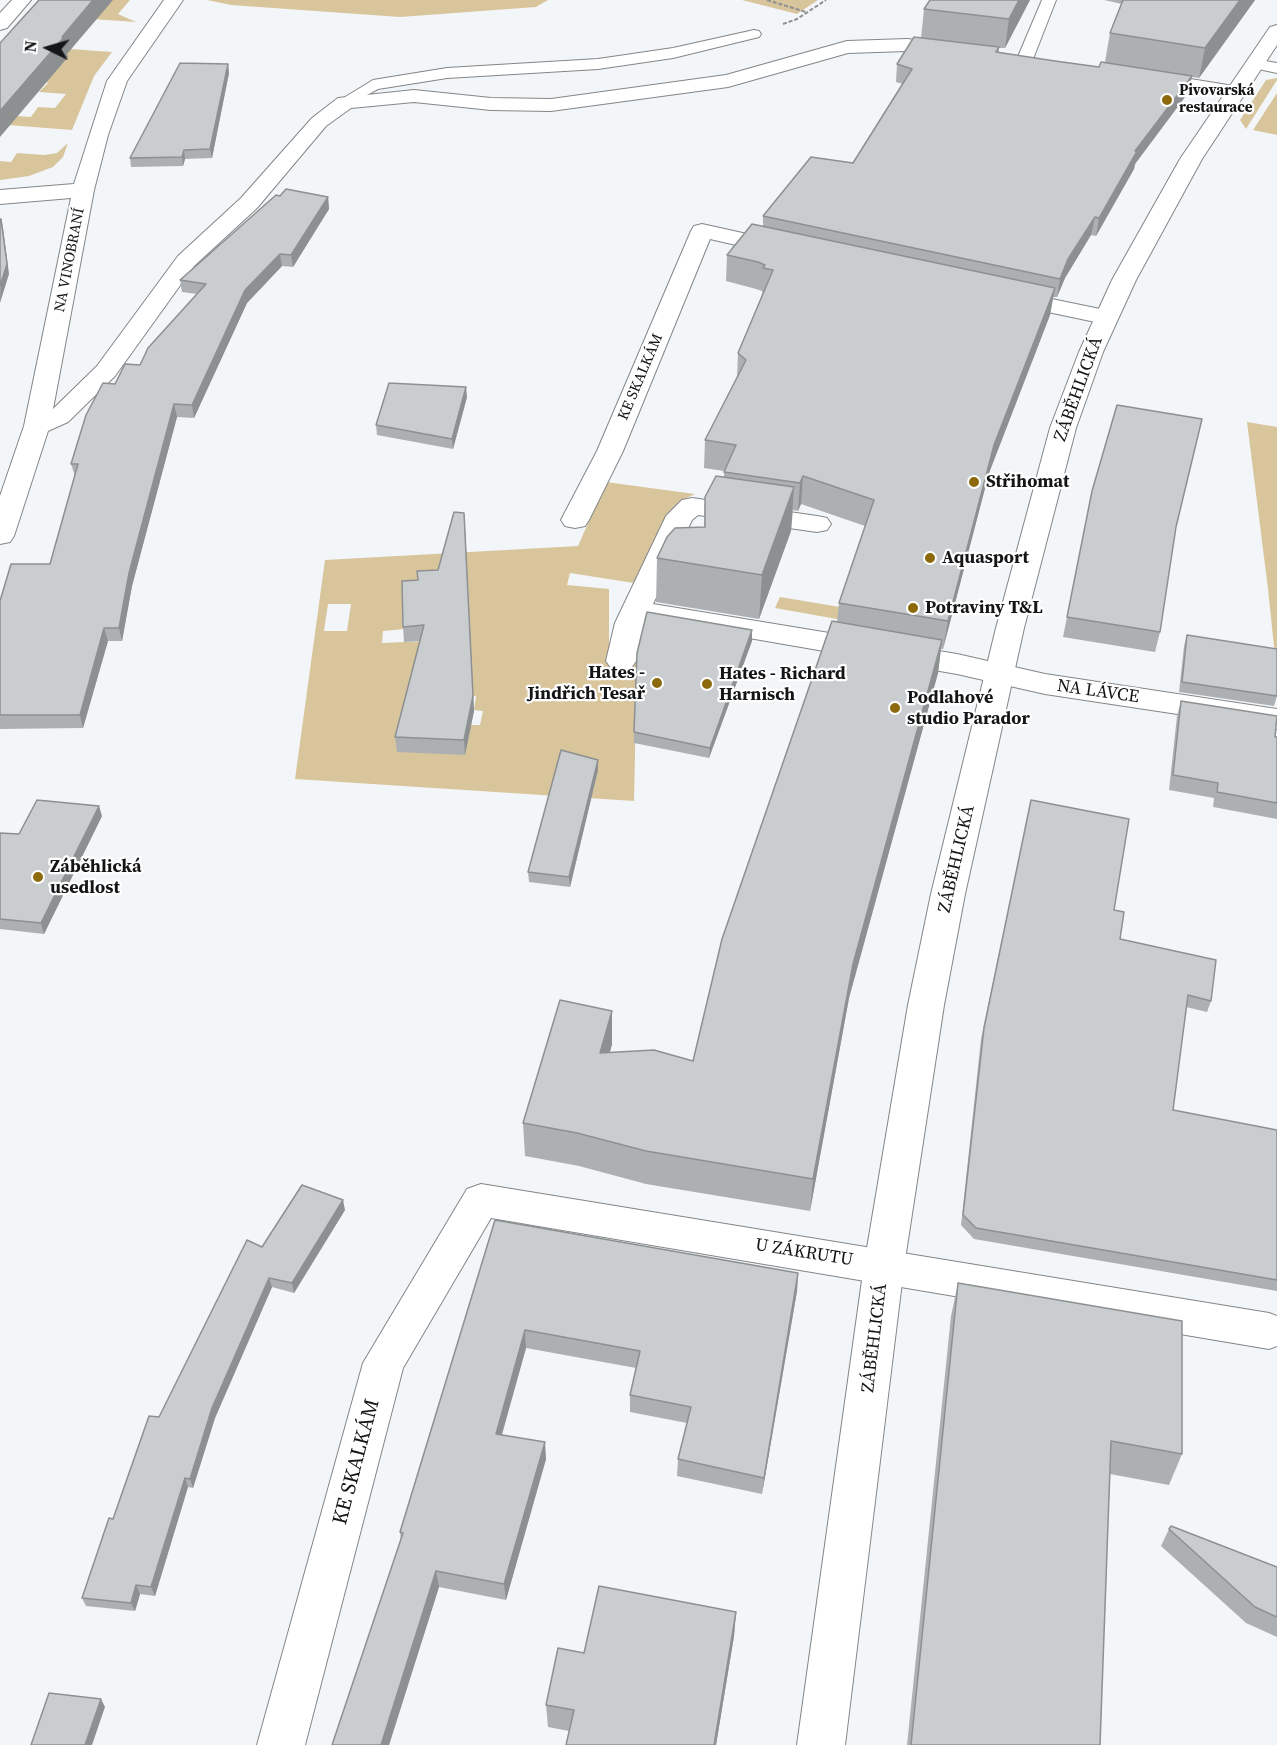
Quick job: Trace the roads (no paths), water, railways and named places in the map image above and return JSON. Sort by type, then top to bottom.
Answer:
[{"type":"street","points":[[0,24],[22,0]]},
{"type":"street","name":"NA VINOBRANÍ","points":[[0,536],[5,509],[37,426],[83,190],[98,135],[117,81],[145,38],[174,0]]},
{"type":"street","name":"ZÁBĚHLICKÁ","points":[[821,1745],[884,1266],[926,1005],[948,894],[1063,428],[1105,318],[1172,190],[1234,92],[1265,66],[1277,31]]},
{"type":"street","points":[[37,426],[59,417],[106,371],[186,261],[249,203],[319,122],[345,102],[414,96],[491,104],[551,105],[728,81],[847,47],[907,45],[972,52]]},
{"type":"street","points":[[1014,58],[1047,63]]},
{"type":"street","points":[[1126,75],[1234,92]]},
{"type":"street","points":[[0,197],[83,190]]},
{"type":"street","name":"KE SKALKÁM","points":[[575,520],[610,451],[702,231],[807,254]]},
{"type":"street","points":[[983,292],[1105,318]]},
{"type":"street","points":[[621,661],[628,623],[680,516],[692,506],[719,508],[817,524]]},
{"type":"street","name":"NA LÁVCE","points":[[636,610],[1001,673],[1044,684],[1277,719]]},
{"type":"street","name":"KE SKALKÁM","points":[[281,1745],[384,1363],[481,1200]]},
{"type":"street","name":"U ZÁKRUTU","points":[[481,1200],[1269,1331]]},
{"type":"lane","points":[[1014,58],[1049,0]]},
{"type":"lane","points":[[345,102],[373,85],[414,78],[447,73],[598,64],[673,53],[754,34]]},
{"type":"place","name":"Pivovarská restaurace","points":[[1167,100]]},
{"type":"place","name":"Střihomat","points":[[974,482]]},
{"type":"place","name":"Aquasport","points":[[930,558]]},
{"type":"place","name":"Potraviny T&L","points":[[913,608]]},
{"type":"place","name":"Hates - Jindřich Tesař","points":[[657,683]]},
{"type":"place","name":"Hates - Richard Harnisch","points":[[707,684]]},
{"type":"place","name":"Podlahové studio Parador","points":[[895,708]]},
{"type":"place","name":"Záběhlická usedlost","points":[[38,877]]}]
